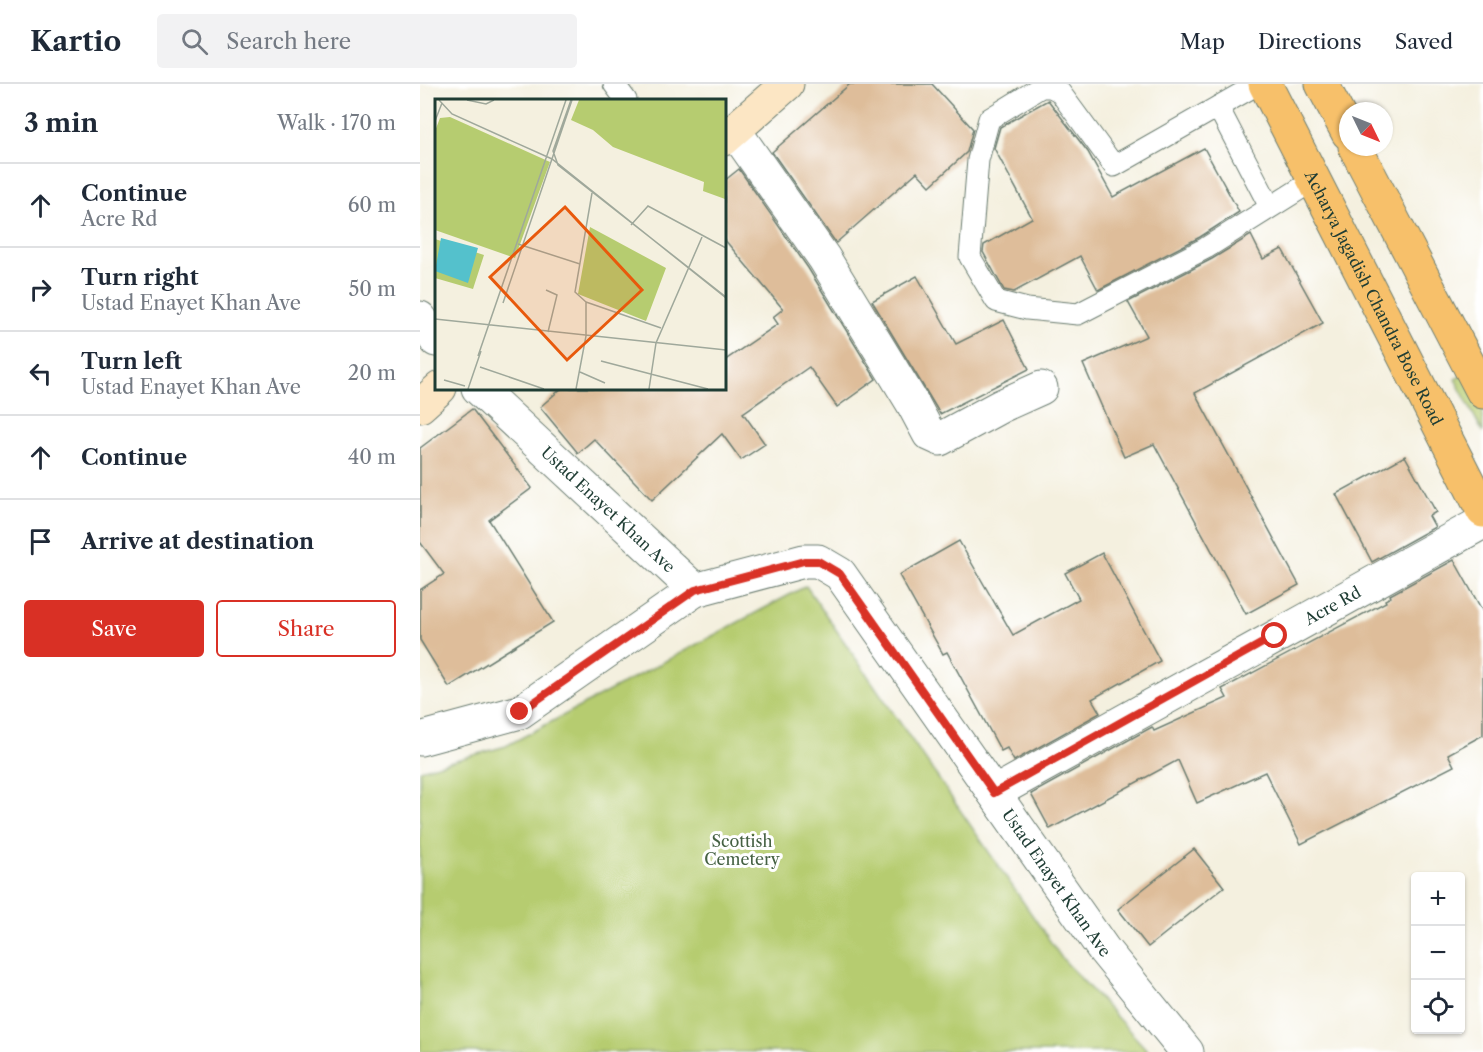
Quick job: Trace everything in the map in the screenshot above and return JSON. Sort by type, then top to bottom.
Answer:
[{"type":"main road","points":[[729,135],[787,84]]},
{"type":"main road","name":"Acharya Jagadish Chandra Bose Road","points":[[1265,84],[1483,511]]},
{"type":"main road","points":[[1322,84],[1339,116]]},
{"type":"main road","points":[[1360,156],[1483,392]]},
{"type":"main road","points":[[420,406],[438,390]]},
{"type":"street","points":[[729,135],[824,258],[929,434],[940,439],[1001,406],[1041,388]]},
{"type":"street","points":[[420,318],[435,339]]},
{"type":"street","name":"Ustad Enayet Khan Ave","points":[[480,390],[695,590],[804,561],[818,561],[840,574],[1104,950],[1187,1052]]},
{"type":"street","name":"Acre Rd","points":[[994,793],[1483,522]]},
{"type":"street","points":[[420,739],[520,712],[695,590]]},
{"type":"lane","points":[[614,84],[625,99]]},
{"type":"lane","points":[[1258,84],[1114,166],[1059,91],[1051,87],[1041,87],[989,119],[978,160],[970,257],[996,300],[1027,309],[1078,314],[1206,248],[1314,180]]},
{"type":"lane","points":[[1218,107],[1270,207]]},
{"type":"green space","points":[[1483,364],[1483,433],[1455,379]]},
{"type":"green space","name":"Scottish Cemetery","points":[[806,586],[1061,957],[1149,1052],[420,1052],[420,770],[506,746]]},
{"type":"building","points":[[850,84],[932,84],[973,129],[967,152],[930,186],[917,172],[836,243],[772,152]]},
{"type":"building","points":[[1048,100],[1088,152],[1113,197],[1204,148],[1239,212],[1200,237],[1098,290],[1080,256],[1014,292],[1004,290],[983,252],[984,245],[1032,218],[994,148],[1000,127]]},
{"type":"building","points":[[739,169],[808,268],[876,379],[837,407],[809,367],[743,413],[765,444],[741,460],[722,434],[652,500],[594,439],[578,453],[540,407],[560,390],[726,390],[726,360],[778,324],[773,317],[783,309],[726,241],[726,179]]},
{"type":"building","points":[[1251,235],[1263,259],[1282,249],[1323,323],[1195,393],[1299,585],[1246,614],[1154,444],[1124,457],[1083,364],[1147,336],[1128,302],[1212,259]]},
{"type":"building","points":[[917,276],[956,344],[1004,320],[1029,369],[940,414],[872,301]]},
{"type":"building","points":[[472,409],[532,488],[489,520],[553,622],[449,687],[420,640],[420,590],[444,574],[420,542],[420,448]]},
{"type":"building","points":[[1405,456],[1436,512],[1429,516],[1435,527],[1372,562],[1336,494]]},
{"type":"building","points":[[959,541],[1013,635],[1079,599],[1065,573],[1102,553],[1160,661],[1092,699],[1100,713],[1014,761],[1007,748],[1001,751],[947,652],[943,654],[899,575]]},
{"type":"building","points":[[1454,560],[1483,612],[1483,735],[1448,754],[1454,766],[1301,844],[1265,772],[1197,803],[1178,760],[1050,829],[1031,794],[1152,727],[1154,731],[1227,698],[1222,689],[1386,602],[1385,600],[1391,597],[1390,595]]},
{"type":"building","points":[[1194,849],[1224,887],[1148,947],[1118,909]]},
{"type":"route","points":[[520,712],[695,590],[804,561],[818,561],[840,574],[994,793],[1275,636]]}]
